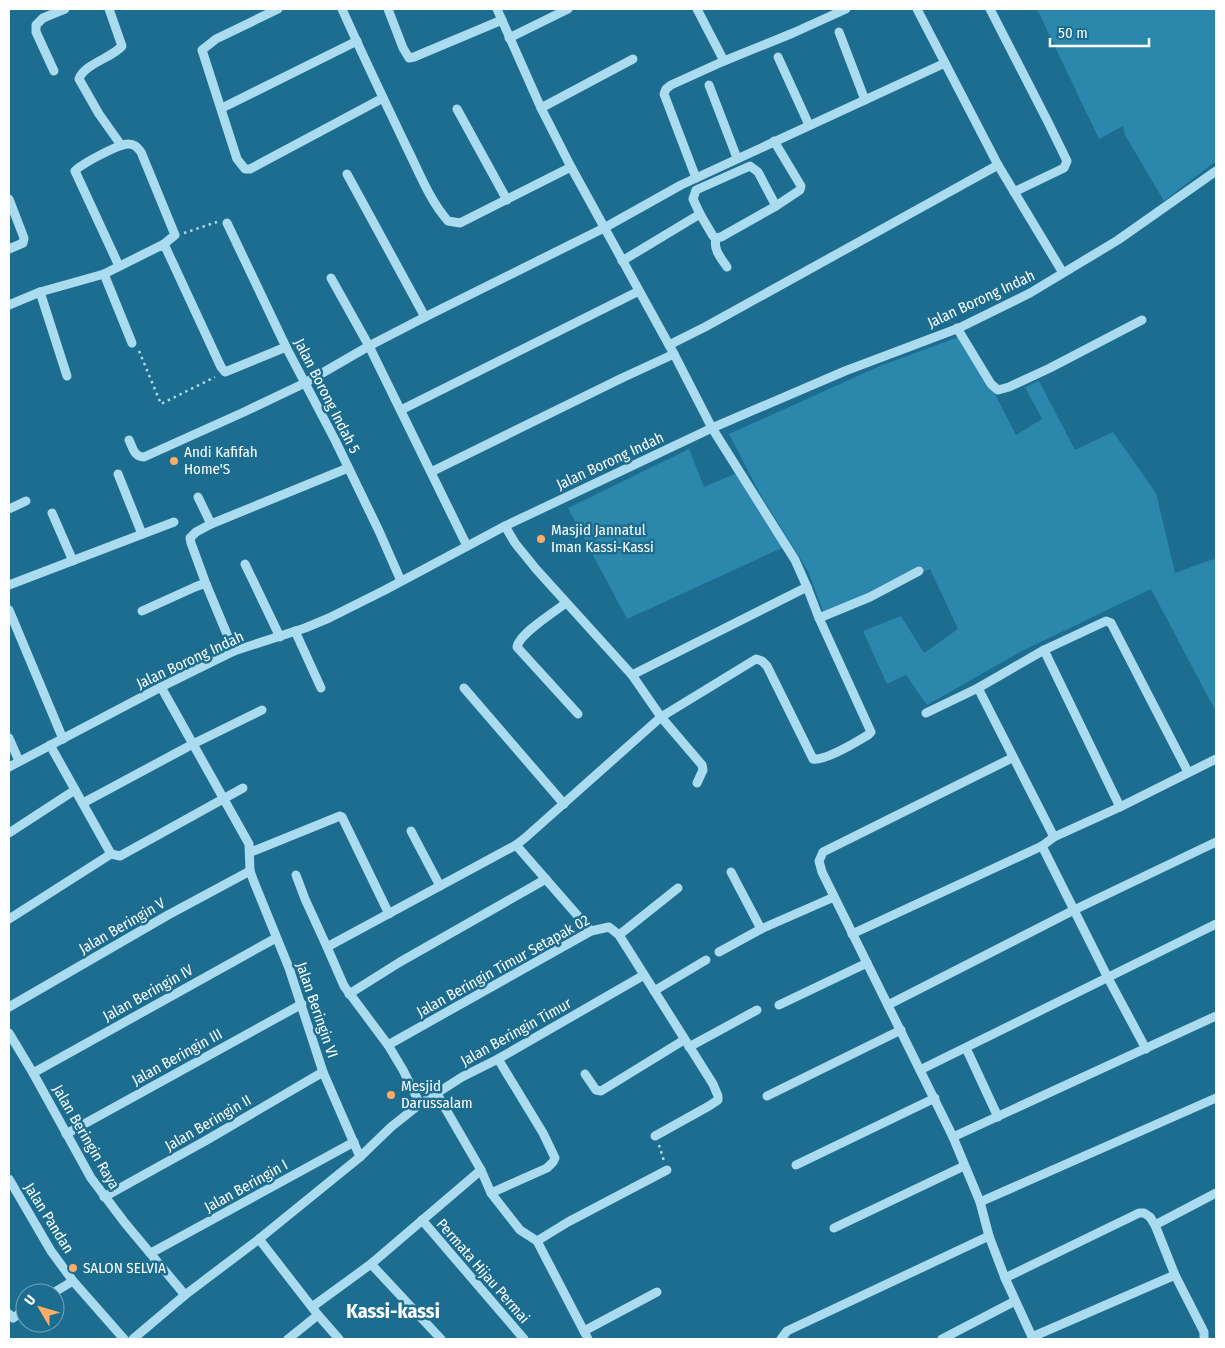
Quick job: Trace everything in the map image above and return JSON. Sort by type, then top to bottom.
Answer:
[{"type":"street","points":[[54,71],[36,32],[36,25],[43,18],[65,9]]},
{"type":"street","points":[[109,9],[122,46],[80,74],[79,79],[99,114],[121,145]]},
{"type":"street","points":[[278,9],[216,39],[202,50],[237,159],[245,169],[250,169],[383,98]]},
{"type":"street","points":[[342,9],[434,202],[448,221],[460,223],[571,166]]},
{"type":"street","points":[[388,9],[403,48],[409,58],[414,58],[502,20]]},
{"type":"street","points":[[327,947],[516,845],[661,717],[756,659],[760,659],[767,666],[813,759],[818,760],[871,732],[795,560],[712,428],[541,108],[497,9]]},
{"type":"street","points":[[509,38],[568,9]]},
{"type":"street","points":[[697,9],[724,61]]},
{"type":"street","points":[[696,178],[664,94],[666,89],[724,61],[846,9]]},
{"type":"street","points":[[917,9],[998,166],[1030,216],[1063,274]]},
{"type":"street","points":[[990,9],[1066,161],[1064,168],[1014,192]]},
{"type":"street","points":[[839,32],[864,100]]},
{"type":"street","points":[[222,108],[357,41]]},
{"type":"street","points":[[778,57],[809,125]]},
{"type":"street","points":[[541,108],[633,59]]},
{"type":"street","points":[[129,440],[135,454],[139,457],[144,457],[244,412],[305,383],[369,346],[604,228],[696,178],[945,63]]},
{"type":"street","points":[[709,85],[737,158]]},
{"type":"street","points":[[457,109],[507,200]]},
{"type":"street","points":[[774,141],[801,186],[800,190],[776,206],[721,238],[713,236],[693,199],[696,190],[750,166],[758,172],[776,206]]},
{"type":"street","points":[[9,305],[40,292],[104,274],[164,244],[175,235],[137,146],[130,144],[121,145],[74,171],[119,266]]},
{"type":"street","points":[[669,345],[998,166]]},
{"type":"street","name":"Jalan Borong Indah","points":[[9,767],[14,755],[50,745],[63,739],[234,651],[280,637],[329,618],[505,526],[712,428],[845,371],[957,328],[1030,293],[1150,218],[1216,171]]},
{"type":"street","points":[[347,174],[425,317]]},
{"type":"street","points":[[9,199],[24,238],[22,243],[9,248]]},
{"type":"street","points":[[622,261],[700,214]]},
{"type":"street","name":"Jalan Borong Indah 5","points":[[227,223],[286,347],[379,531],[401,581]]},
{"type":"street","points":[[716,238],[716,250],[727,267]]},
{"type":"street","points":[[164,244],[225,372],[286,347]]},
{"type":"street","points":[[104,274],[132,343]]},
{"type":"street","points":[[331,278],[369,346],[467,546]]},
{"type":"street","points":[[401,410],[639,291]]},
{"type":"street","points":[[40,292],[67,376]]},
{"type":"street","points":[[957,328],[990,384],[998,390],[1050,368],[1142,320]]},
{"type":"street","points":[[432,472],[674,354]]},
{"type":"street","points":[[234,651],[206,584],[190,538],[196,532],[211,524],[348,468]]},
{"type":"street","points":[[118,474],[142,534]]},
{"type":"street","points":[[198,497],[211,524]]},
{"type":"street","points":[[9,509],[26,501]]},
{"type":"street","points":[[52,513],[73,561]]},
{"type":"street","points":[[9,585],[174,522]]},
{"type":"street","points":[[505,526],[520,549],[632,675],[661,717],[702,764],[703,770],[697,783]]},
{"type":"street","points":[[245,564],[280,637]]},
{"type":"street","points":[[819,618],[870,597],[919,571]]},
{"type":"street","points":[[142,611],[195,587],[206,584]]},
{"type":"street","points":[[632,675],[807,587]]},
{"type":"street","points":[[566,603],[523,636],[516,647],[578,714]]},
{"type":"street","points":[[9,610],[63,739]]},
{"type":"street","points":[[926,712],[978,688],[1044,650],[1106,621],[1188,772]]},
{"type":"street","points":[[296,631],[321,688]]},
{"type":"street","points":[[1044,650],[1120,806]]},
{"type":"street","points":[[161,687],[246,836],[251,852],[250,870]]},
{"type":"street","points":[[464,688],[564,804]]},
{"type":"street","points":[[978,688],[1012,758],[1054,837]]},
{"type":"street","points":[[83,803],[193,744],[262,710]]},
{"type":"street","points":[[9,738],[14,755]]},
{"type":"street","points":[[50,745],[111,854]]},
{"type":"street","points":[[1012,758],[823,852],[818,861],[852,934],[953,1137],[980,1202],[989,1236],[1005,1278],[1032,1338],[1175,1275]]},
{"type":"street","points":[[852,934],[1042,846],[1054,837],[1216,759]]},
{"type":"street","points":[[9,919],[111,854],[120,856],[243,788]]},
{"type":"street","points":[[9,834],[75,790]]},
{"type":"street","points":[[251,852],[342,816],[389,914]]},
{"type":"street","points":[[411,831],[440,886]]},
{"type":"street","points":[[888,1005],[1074,910],[1216,842]]},
{"type":"street","points":[[516,845],[591,931]]},
{"type":"street","points":[[1042,846],[1108,978],[1146,1048]]},
{"type":"street","name":"Jalan Beringin VI","points":[[250,870],[302,1004],[323,1072],[360,1157]]},
{"type":"street","name":"Jalan Beringin V","points":[[9,1007],[250,870]]},
{"type":"street","points":[[731,872],[761,929]]},
{"type":"street","points":[[296,875],[305,899],[349,994],[388,1045],[420,1104]]},
{"type":"street","points":[[349,994],[546,879]]},
{"type":"street","points":[[655,1136],[718,1100],[716,1090],[619,935],[678,888]]},
{"type":"street","points":[[719,952],[761,929],[834,896]]},
{"type":"street","points":[[920,1070],[1216,924]]},
{"type":"street","name":"Jalan Beringin Timur Setapak 02","points":[[388,1045],[591,931],[610,927],[619,935]]},
{"type":"street","name":"Jalan Beringin IV","points":[[33,1073],[276,938]]},
{"type":"street","points":[[654,991],[706,960]]},
{"type":"street","points":[[778,1005],[867,963]]},
{"type":"street","name":"Jalan Beringin Timur","points":[[132,1339],[360,1157],[391,1126],[420,1104],[462,1078],[644,975]]},
{"type":"street","name":"Jalan Beringin III","points":[[66,1134],[302,1004]]},
{"type":"street","points":[[585,1074],[596,1090],[601,1091],[687,1044],[758,1010]]},
{"type":"street","points":[[953,1137],[1216,1016]]},
{"type":"street","points":[[767,1096],[901,1030]]},
{"type":"street","name":"Jalan Beringin Raya","points":[[9,1033],[91,1178],[104,1197],[185,1295]]},
{"type":"street","points":[[966,1048],[998,1117]]},
{"type":"street","points":[[491,1193],[546,1168],[555,1158],[548,1141],[498,1059]]},
{"type":"street","name":"Jalan Beringin II","points":[[104,1197],[323,1072]]},
{"type":"street","points":[[437,1094],[481,1170],[491,1193],[520,1230],[537,1241],[586,1335],[658,1292]]},
{"type":"street","points":[[796,1165],[935,1098]]},
{"type":"street","points":[[980,1202],[1216,1098]]},
{"type":"street","name":"Jalan Beringin I","points":[[151,1254],[354,1142]]},
{"type":"street","points":[[834,1228],[964,1166]]},
{"type":"street","points":[[312,1307],[371,1264],[481,1170]]},
{"type":"street","points":[[537,1241],[568,1222],[667,1170]]},
{"type":"street","name":"Jalan Pandan","points":[[9,1179],[51,1251],[73,1281],[124,1339]]},
{"type":"street","points":[[1155,1225],[1216,1193]]},
{"type":"street","points":[[1005,1278],[1139,1213],[1144,1213],[1150,1217],[1155,1225],[1175,1275],[1204,1332],[1204,1339]]},
{"type":"street","name":"Permata Hijau Permai","points":[[422,1220],[524,1339]]},
{"type":"street","points":[[781,1339],[787,1330],[989,1236]]},
{"type":"street","points":[[259,1239],[339,1339]]},
{"type":"street","points":[[371,1264],[441,1339]]},
{"type":"street","points":[[65,1286],[73,1281]]},
{"type":"street","points":[[942,1339],[1015,1301]]},
{"type":"street","points":[[288,1339],[318,1315]]},
{"type":"path","points":[[175,235],[214,222],[227,223]]},
{"type":"path","points":[[132,343],[140,352],[161,404],[225,372]]},
{"type":"path","points":[[655,1136],[667,1170]]},
{"type":"shaded area","points":[[1037,9],[1216,9],[1216,161],[1164,201],[1125,135],[1123,126],[1099,139]]},
{"type":"shaded area","points":[[961,336],[993,390],[1016,435],[1042,419],[1025,387],[1039,381],[1075,450],[1113,432],[1156,493],[1175,573],[1216,558],[1216,707],[1214,708],[1151,589],[1022,651],[927,705],[906,675],[887,684],[863,631],[901,616],[924,653],[958,629],[930,569],[823,611],[808,571],[760,494],[729,434],[880,366]]},
{"type":"shaded area","points":[[689,449],[704,487],[739,472],[784,547],[627,619],[568,508]]},
{"type":"place","name":"Andi Kafifah Home'S","points":[[174,461]]},
{"type":"place","name":"Masjid Jannatul Iman Kassi-Kassi","points":[[541,539]]},
{"type":"place","name":"Mesjid Darussalam","points":[[391,1095]]},
{"type":"place","name":"SALON SELVIA","points":[[73,1268]]},
{"type":"district","name":"Kassi-kassi","points":[[393,1311]]}]
